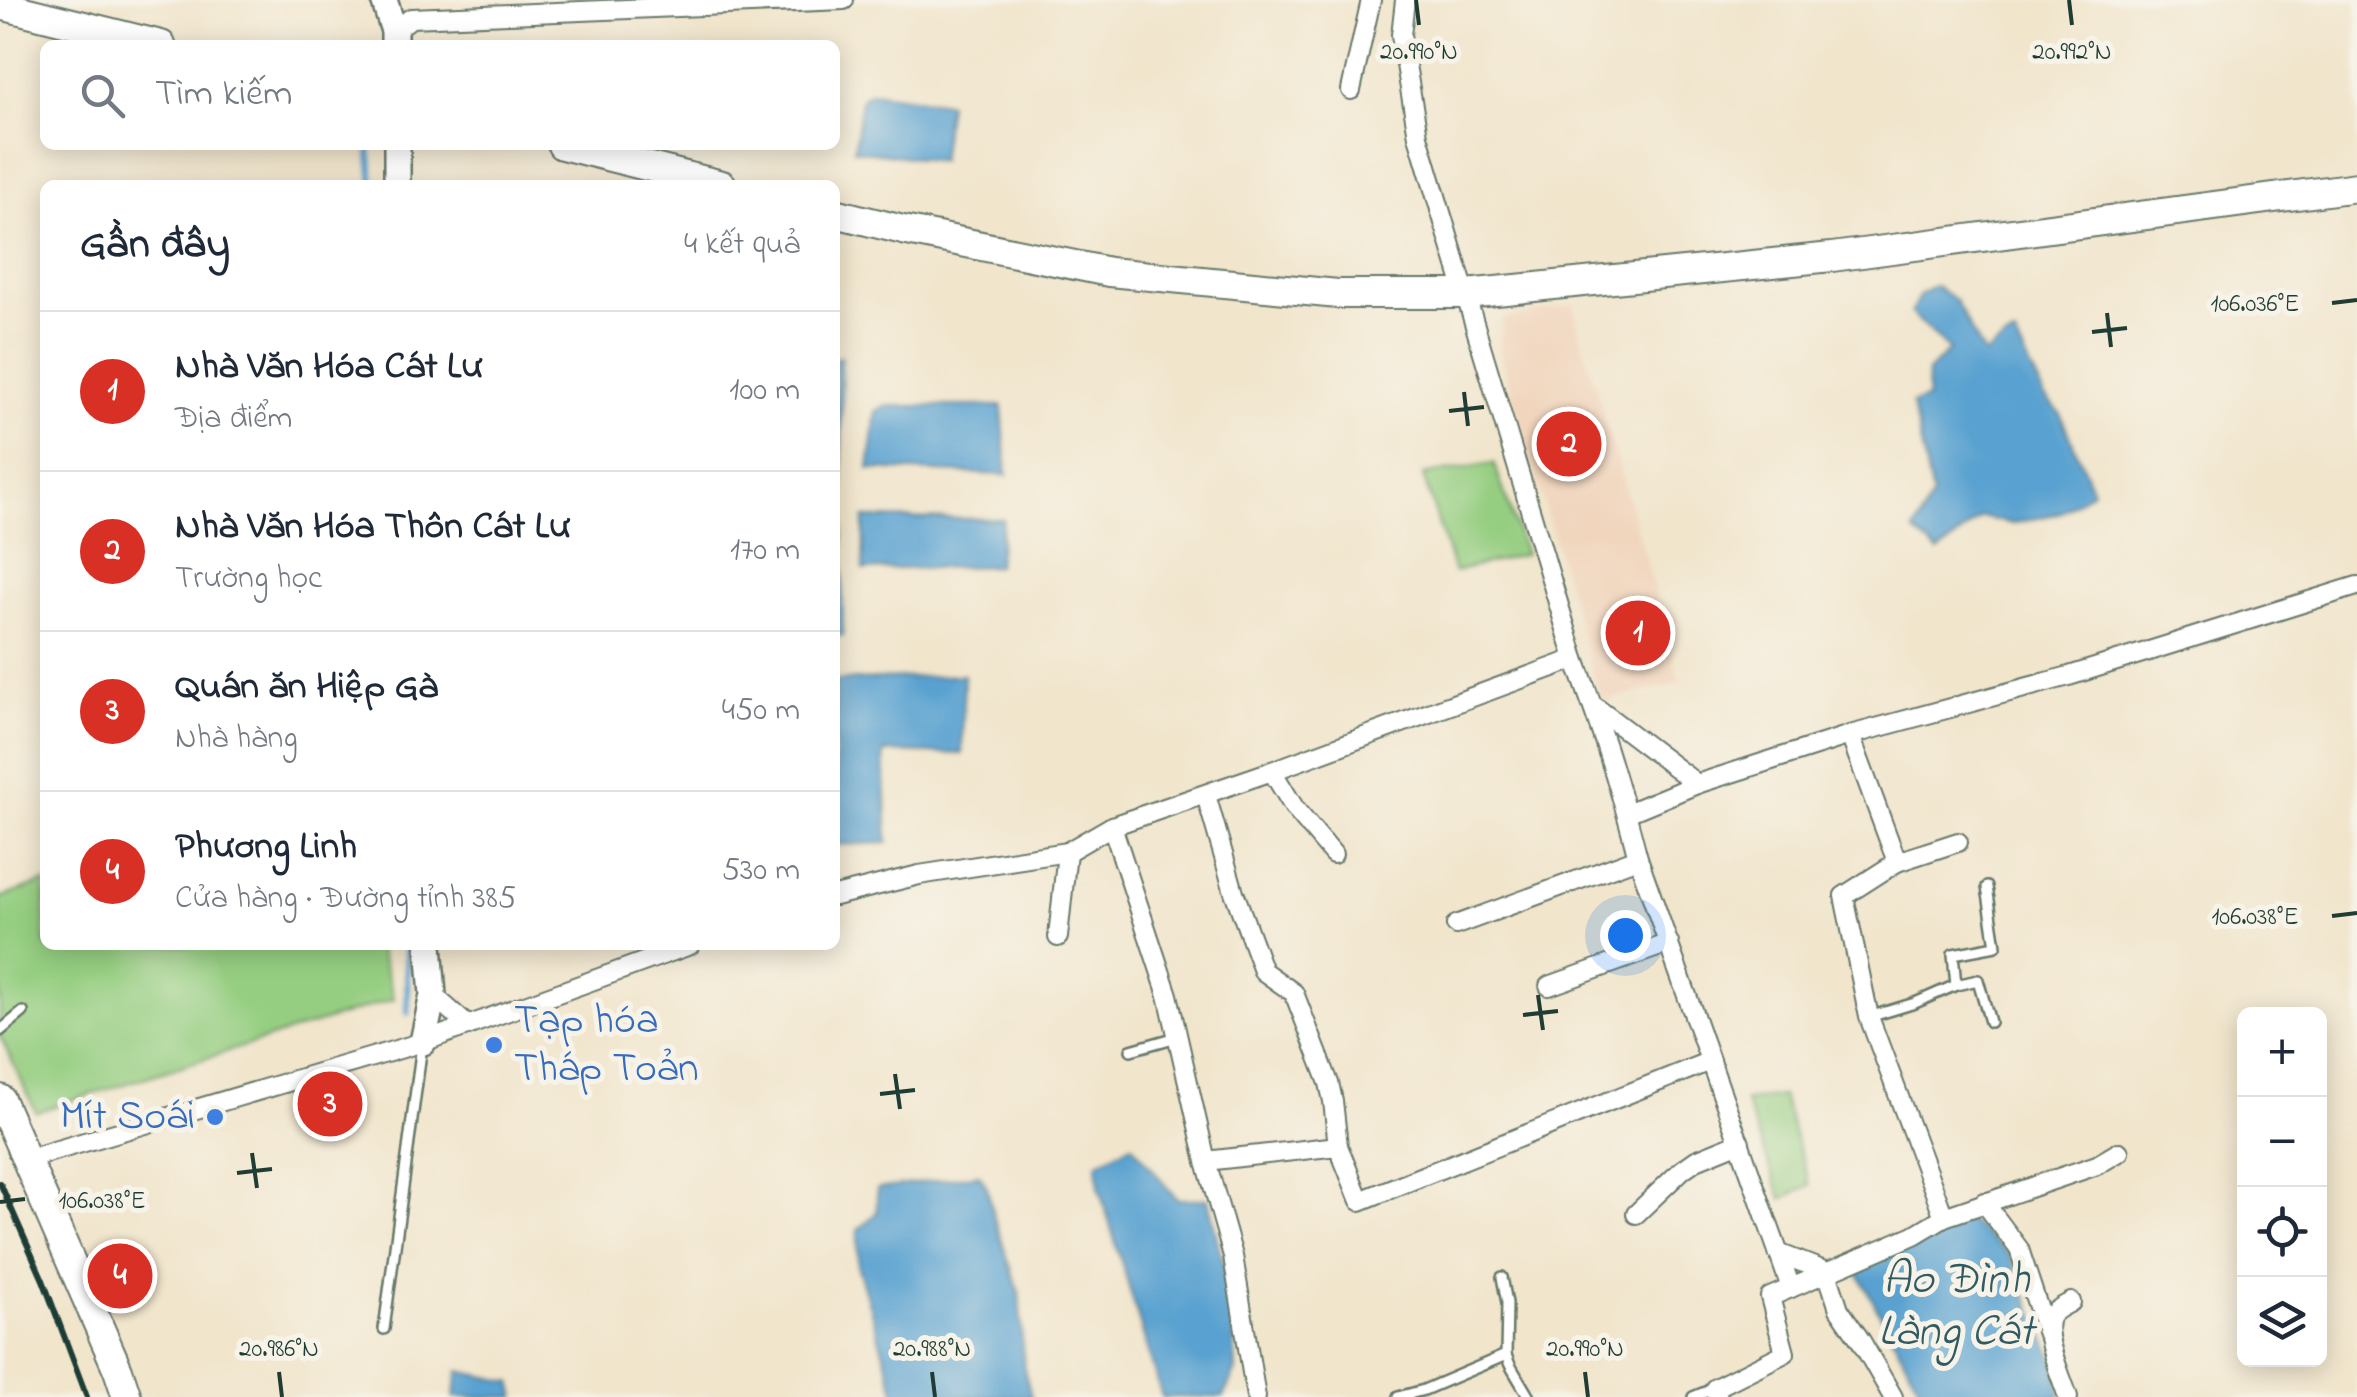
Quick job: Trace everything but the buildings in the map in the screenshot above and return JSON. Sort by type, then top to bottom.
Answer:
[{"type":"main road","points":[[384,0],[400,31]]},
{"type":"main road","points":[[0,5],[141,40]]},
{"type":"main road","points":[[397,150],[397,180]]},
{"type":"main road","points":[[582,150],[702,180]]},
{"type":"main road","points":[[840,214],[1109,272],[1338,294],[1466,294],[1832,257],[2357,186]]},
{"type":"main road","points":[[423,1042],[434,995],[430,950]]},
{"type":"main road","points":[[0,1099],[127,1397]]},
{"type":"street","points":[[400,31],[844,0]]},
{"type":"street","points":[[1352,90],[1371,0]]},
{"type":"street","points":[[1405,0],[1401,36],[1418,136],[1548,543],[1575,658],[1594,706],[1638,858],[1790,1288]]},
{"type":"street","points":[[1627,813],[1697,784],[1850,735],[2069,676],[2357,586]]},
{"type":"street","points":[[840,895],[919,876],[1068,852],[1112,826],[1272,772],[1575,658]]},
{"type":"street","points":[[1594,706],[1697,784]]},
{"type":"street","points":[[1850,735],[1896,862]]},
{"type":"street","points":[[1272,772],[1333,854]]},
{"type":"street","points":[[1206,795],[1234,892],[1264,971],[1294,993],[1328,1083],[1338,1146],[1360,1201],[1710,1061]]},
{"type":"street","points":[[1112,826],[1168,994],[1232,1256],[1256,1397]]},
{"type":"street","points":[[1944,1217],[1869,1017],[1844,896],[1896,862],[1958,842]]},
{"type":"street","points":[[1058,936],[1068,852]]},
{"type":"street","points":[[1456,925],[1638,858]]},
{"type":"street","points":[[1549,986],[1668,943]]},
{"type":"street","points":[[27,1159],[423,1042],[676,950]]},
{"type":"street","points":[[434,995],[468,1026]]},
{"type":"street","points":[[1636,1214],[1696,1160],[1740,1142]]},
{"type":"street","points":[[1206,1161],[1338,1146]]},
{"type":"street","points":[[1716,1392],[1785,1353],[1770,1298],[1914,1235],[1944,1217],[2097,1166],[2120,1152]]},
{"type":"street","points":[[1984,1202],[2019,1250],[2068,1397]]},
{"type":"street","points":[[1778,1253],[1827,1272]]},
{"type":"street","points":[[1827,1272],[1839,1309],[1893,1397]]},
{"type":"street","points":[[2048,1334],[2048,1321],[2054,1311],[2071,1302]]},
{"type":"lane","points":[[1956,985],[1953,954],[1996,946],[1988,888]]},
{"type":"lane","points":[[1869,1017],[1978,980],[1990,1022]]},
{"type":"lane","points":[[0,1031],[23,1012]]},
{"type":"lane","points":[[1131,1050],[1177,1037]]},
{"type":"lane","points":[[384,1329],[423,1042]]},
{"type":"lane","points":[[1502,1277],[1507,1303],[1506,1355],[1529,1397]]},
{"type":"lane","points":[[1398,1397],[1425,1394],[1506,1355]]},
{"type":"lane","points":[[1693,1397],[1716,1392]]},
{"type":"shaded area","points":[[1574,304],[1681,682],[1601,702],[1499,348],[1503,319]]},
{"type":"green space","points":[[1494,463],[1525,554],[1454,572],[1423,475]]},
{"type":"green space","points":[[40,884],[40,950],[379,950],[394,999],[36,1112],[0,1036],[0,898]]},
{"type":"green space","points":[[1782,1096],[1810,1185],[1782,1199],[1745,1101]]},
{"type":"water","points":[[871,92],[948,103],[940,161],[854,150],[861,99]]},
{"type":"water","points":[[1936,286],[1955,300],[1984,355],[2015,336],[2045,397],[2060,413],[2093,490],[2062,512],[2013,524],[1981,517],[1938,553],[1914,531],[1932,496],[1912,404],[1927,399],[1928,372],[1949,350],[1911,313],[1920,294]]},
{"type":"water","points":[[841,357],[843,636],[840,636]]},
{"type":"water","points":[[887,406],[1002,406],[1007,475],[869,469],[876,411]]},
{"type":"water","points":[[864,518],[1003,519],[997,566],[863,570]]},
{"type":"water","points":[[964,675],[962,754],[884,752],[888,843],[840,845],[840,681]]},
{"type":"water","points":[[1132,1144],[1177,1199],[1208,1199],[1232,1302],[1236,1370],[1223,1397],[1162,1397],[1099,1188],[1097,1163]]},
{"type":"water","points":[[979,1174],[987,1187],[1019,1292],[1024,1368],[1031,1397],[897,1397],[858,1268],[858,1230],[877,1212],[877,1189]]},
{"type":"water","name":"Ao Đình Làng Cát","points":[[1968,1220],[2009,1254],[2056,1364],[2061,1397],[1925,1397],[1855,1267]]},
{"type":"water","points":[[459,1371],[512,1382],[516,1397],[454,1397]]},
{"type":"waterway","points":[[370,150],[372,180]]},
{"type":"waterway","points":[[406,950],[408,1013]]},
{"type":"railway","points":[[0,1183],[43,1280],[87,1397]]},
{"type":"place","name":"Nhà Văn Hóa Thôn Cát Lư","points":[[1569,444]]},
{"type":"place","name":"Nhà Văn Hóa Cát Lư","points":[[1638,633]]},
{"type":"place","name":"Tạp hóa Tháp Toản","points":[[494,1045]]},
{"type":"place","name":"Quán ăn Hiệp Gà","points":[[330,1104]]},
{"type":"place","name":"Mít Soái","points":[[215,1117]]},
{"type":"place","name":"Phương Linh","points":[[120,1276]]}]
